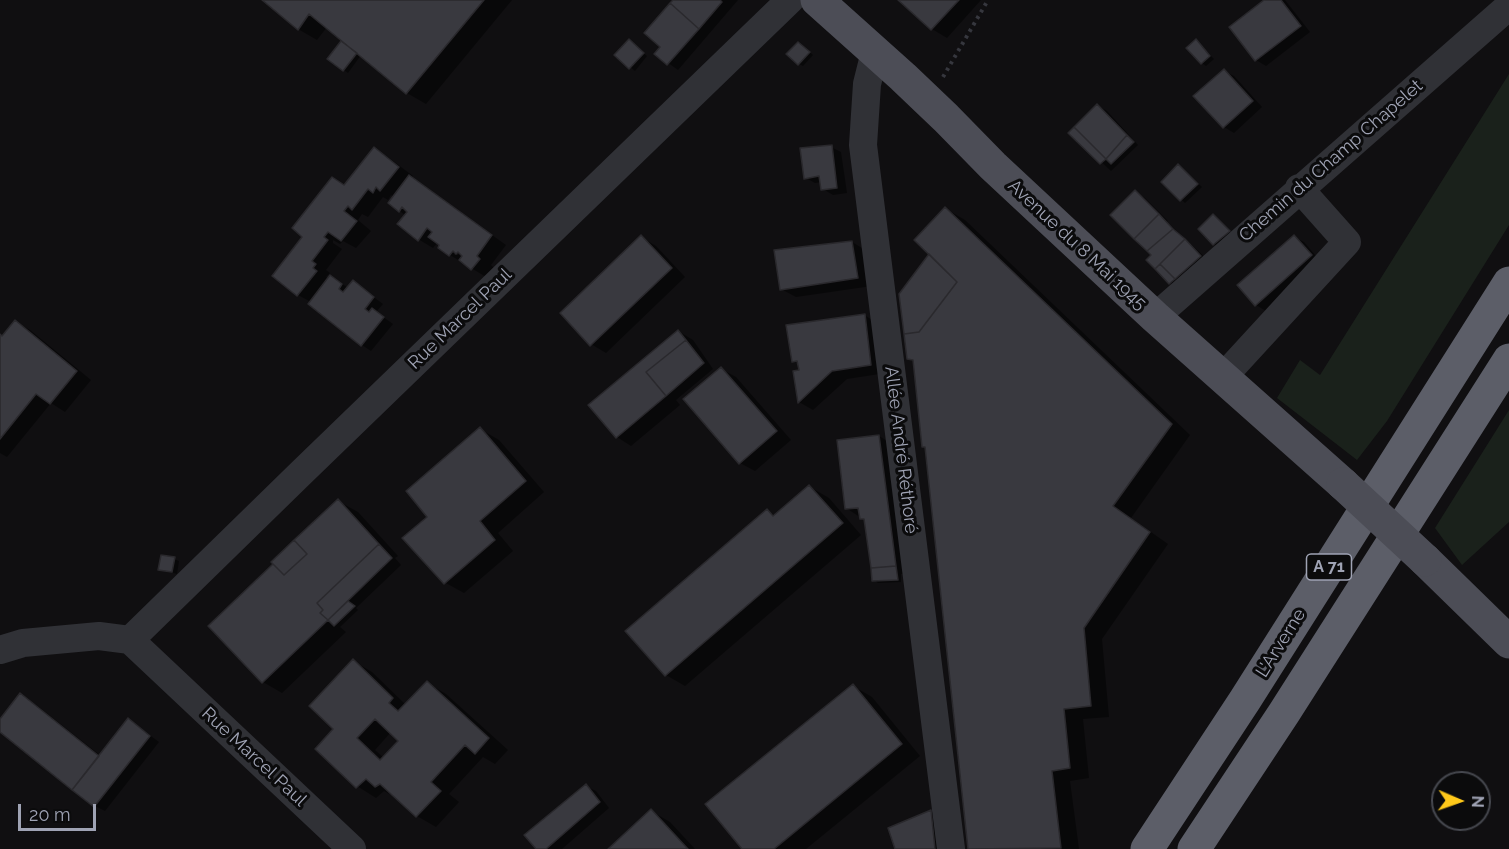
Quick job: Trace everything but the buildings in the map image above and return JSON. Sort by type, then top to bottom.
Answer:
[{"type":"highway","name":"L'Arverne","points":[[1147,849],[1245,700],[1509,283]]},
{"type":"highway","name":"A 71","points":[[1194,849],[1284,713],[1509,360]]},
{"type":"main road","name":"Avenue du 8 Mai 1945","points":[[817,0],[928,101],[993,166],[1155,317],[1425,560],[1509,642]]},
{"type":"street","name":"Rue Marcel Paul","points":[[352,849],[130,640],[790,0]]},
{"type":"street","name":"Chemin du Champ Chapelet","points":[[1155,317],[1299,188],[1509,6]]},
{"type":"street","name":"Allée André Réthoré","points":[[875,52],[867,84],[863,145],[951,849]]},
{"type":"street","points":[[1223,378],[1347,242],[1299,188]]},
{"type":"street","points":[[0,650],[22,643],[99,636],[130,640]]},
{"type":"path","points":[[928,101],[988,0]]},
{"type":"shaded area","points":[[1509,74],[1509,225],[1387,421],[1357,460],[1277,398],[1300,360],[1320,375]]},
{"type":"shaded area","points":[[1509,410],[1509,522],[1462,565],[1435,528]]}]
